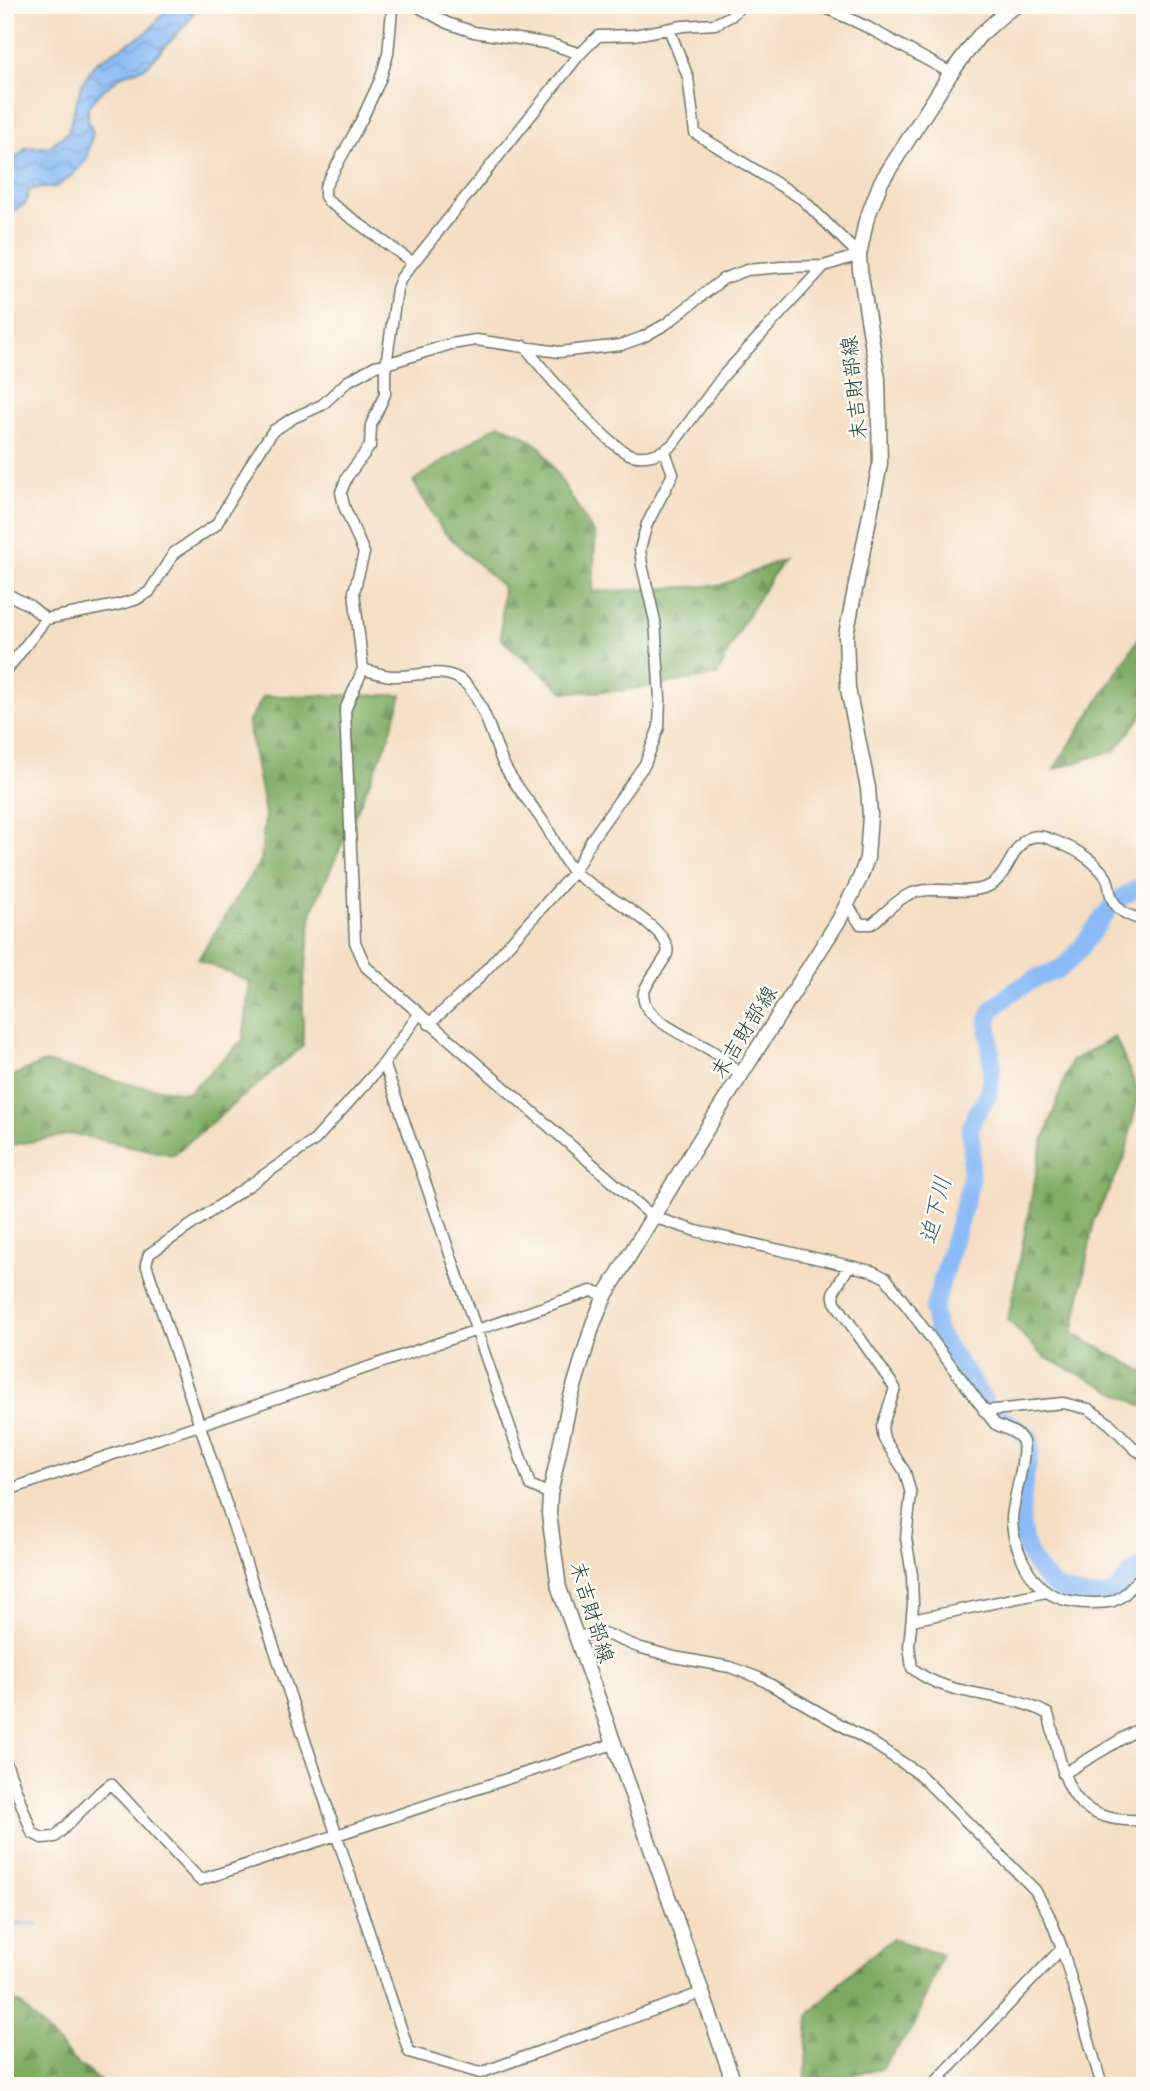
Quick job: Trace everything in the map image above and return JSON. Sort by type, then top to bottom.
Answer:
[{"type":"main road","name":"末吉財部線","points":[[735,2086],[559,1588],[549,1514],[550,1494],[580,1363],[606,1294],[847,904],[867,858],[870,815],[864,762],[848,689],[846,635],[877,486],[881,444],[878,379],[862,289],[859,255],[866,221],[881,182],[951,73],[979,36],[1017,5]]},
{"type":"street","points":[[394,5],[387,54],[380,80],[325,187],[324,196],[412,262]]},
{"type":"street","points":[[415,5],[447,23],[474,32],[551,44],[580,54]]},
{"type":"street","points":[[742,5],[731,16],[715,24],[634,36],[598,37],[580,54],[534,115],[401,278],[386,364],[385,394],[371,425],[370,446],[346,477],[341,492],[344,506],[364,553],[354,592],[363,670],[345,710],[355,942],[366,967],[653,1217],[696,1231],[872,1271],[886,1278],[984,1411],[995,1424],[1019,1434],[1024,1442],[1024,1454],[1013,1502],[1015,1542],[1031,1576],[1046,1592],[1068,1601],[1110,1602],[1125,1596],[1138,1578],[1145,1574]]},
{"type":"street","points":[[820,5],[867,27],[951,73]]},
{"type":"street","points":[[5,668],[9,667],[46,619],[117,605],[135,600],[149,592],[174,553],[216,525],[273,431],[293,418],[322,405],[357,376],[375,366],[451,344],[475,340],[559,352],[621,345],[666,324],[723,279],[747,270],[824,266],[859,255],[802,199],[695,133],[688,77],[669,29]]},
{"type":"street","points":[[525,346],[542,370],[610,441],[629,455],[665,452],[723,376],[824,266]]},
{"type":"street","points":[[429,1024],[475,982],[574,872],[592,839],[645,764],[659,727],[655,621],[640,549],[647,524],[673,474],[665,452]]},
{"type":"street","points":[[5,593],[29,605],[46,619]]},
{"type":"street","points":[[363,670],[392,676],[450,674],[466,684],[477,700],[504,764],[516,785],[543,821],[574,872],[639,917],[665,940],[669,948],[644,991],[645,1005],[673,1030],[715,1052],[742,1076]]},
{"type":"street","points":[[847,904],[860,924],[873,924],[909,894],[974,890],[989,886],[1002,875],[1019,845],[1028,838],[1041,835],[1087,856],[1108,881],[1111,895],[1123,913],[1131,918],[1145,920]]},
{"type":"street","points":[[419,1014],[384,1063],[315,1140],[149,1255],[146,1261],[409,2052],[480,2073],[701,1993]]},
{"type":"street","points":[[384,1063],[530,1485],[550,1494]]},
{"type":"street","points":[[849,1266],[834,1293],[835,1302],[895,1388],[882,1427],[884,1438],[905,1472],[911,1494],[906,1538],[912,1575],[909,1646],[912,1668],[922,1677],[938,1684],[1032,1704],[1048,1714],[1063,1774],[1077,1797],[1099,1817],[1145,1821]]},
{"type":"street","points":[[5,1491],[591,1291],[606,1294]]},
{"type":"street","points":[[984,1411],[1063,1403],[1089,1409],[1145,1455]]},
{"type":"street","points":[[912,1620],[1046,1592]]},
{"type":"street","points":[[576,1637],[601,1632],[638,1647],[674,1657],[730,1667],[759,1678],[902,1760],[1035,1890],[1049,1915],[1062,1948],[1102,2086]]},
{"type":"street","points":[[1063,1774],[1145,1725]]},
{"type":"street","points":[[5,1760],[32,1833],[42,1838],[55,1837],[111,1784],[200,1880],[613,1744]]},
{"type":"street","points":[[932,2086],[1062,1948]]},
{"type":"street","points":[[480,2073],[484,2086]]},
{"type":"green space","points":[[499,424],[523,435],[541,448],[595,535],[593,592],[722,585],[783,559],[742,624],[717,675],[621,691],[564,692],[501,639],[503,587],[443,531],[413,481]]},
{"type":"green space","points":[[1145,588],[1145,711],[1116,750],[1054,769],[1139,638]]},
{"type":"green space","points":[[402,695],[387,743],[312,911],[303,990],[303,1046],[173,1155],[73,1134],[12,1145],[5,1153],[5,1079],[45,1062],[138,1086],[188,1093],[243,1040],[250,982],[198,959],[261,860],[265,814],[248,723],[264,696]]},
{"type":"green space","points":[[1115,1037],[1139,1093],[1124,1160],[1094,1220],[1073,1334],[1145,1372],[1145,1407],[1044,1357],[1008,1320],[1041,1148],[1071,1061]]},
{"type":"green space","points":[[892,1939],[942,1955],[915,2024],[881,2069],[805,2084],[809,2015],[854,1969]]},
{"type":"green space","points":[[5,2002],[21,2004],[73,2060],[106,2086],[5,2086]]},
{"type":"water","points":[[170,5],[199,5],[188,22],[146,67],[122,75],[88,107],[88,121],[93,132],[86,160],[56,187],[30,189],[25,204],[5,216],[5,170],[26,148],[49,147],[68,132],[81,86],[95,63],[149,31]]},
{"type":"waterway","name":"迫下川","points":[[1122,897],[1145,884]]},
{"type":"waterway","name":"迫下川","points":[[984,1400],[937,1331],[933,1311],[970,1184],[970,1130],[975,1115],[989,1094],[992,1066],[988,1019],[993,1009],[1011,993],[1034,979],[1060,969],[1074,957],[1109,909]]},
{"type":"waterway","name":"迫下川","points":[[1000,1416],[1029,1437],[1031,1445],[1021,1509],[1022,1524],[1029,1555],[1045,1578],[1066,1592],[1100,1597],[1116,1591],[1131,1574],[1145,1565]]},
{"type":"waterway","points":[[5,1923],[39,1924]]}]
